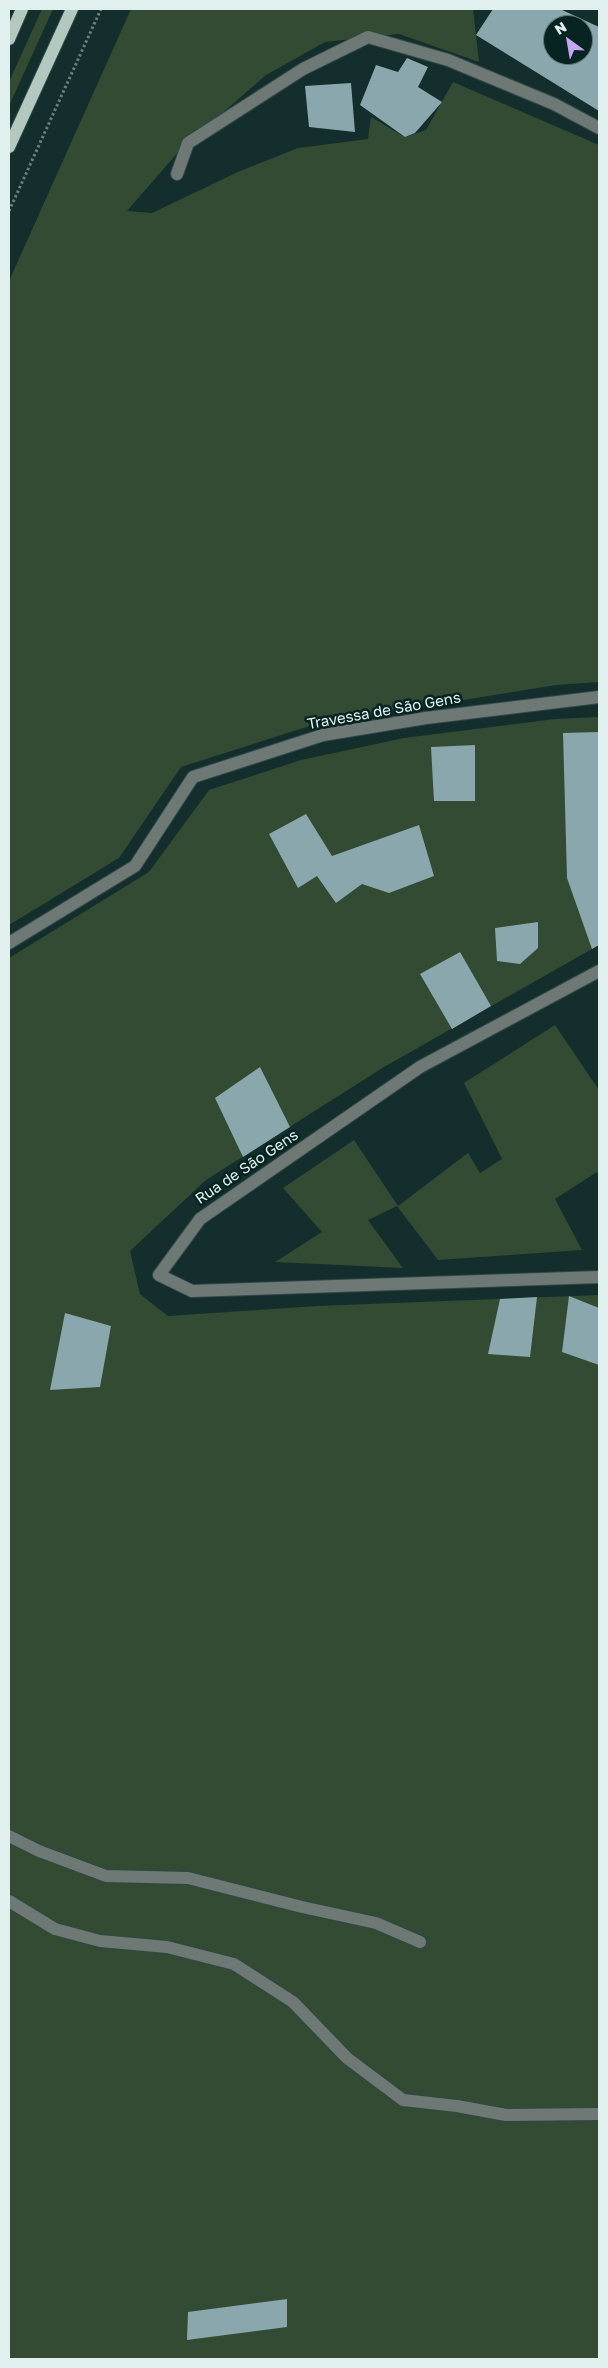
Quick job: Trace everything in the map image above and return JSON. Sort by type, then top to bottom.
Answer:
[{"type":"main road","points":[[9,38],[22,9]]},
{"type":"main road","points":[[9,147],[72,9]]},
{"type":"street","points":[[177,174],[188,143],[303,69],[368,37],[448,60],[554,104],[599,128]]},
{"type":"street","name":"Travessa de São Gens","points":[[9,943],[135,866],[193,778],[323,736],[426,718],[599,697]]},
{"type":"street","name":"Rua de São Gens","points":[[599,971],[420,1067],[200,1219],[159,1275],[192,1291],[599,1277]]},
{"type":"street","points":[[9,1836],[39,1852],[106,1876],[188,1878],[376,1923],[420,1942]]},
{"type":"street","points":[[9,1901],[55,1929],[100,1941],[167,1947],[234,1964],[293,2002],[347,2058],[404,2100],[457,2106],[506,2116],[598,2114]]},
{"type":"path","points":[[9,210],[102,9]]},
{"type":"green space","points":[[42,9],[53,9],[9,106],[9,82]]},
{"type":"green space","points":[[131,9],[473,9],[479,62],[399,34],[325,42],[266,75],[179,151],[127,211],[152,213],[240,171],[298,148],[368,139],[371,117],[405,137],[426,130],[453,82],[599,145],[599,682],[556,685],[316,724],[181,767],[119,858],[9,925],[9,281]]},
{"type":"green space","points":[[599,717],[599,945],[384,1067],[206,1180],[130,1251],[140,1294],[168,1316],[317,1306],[599,1295],[599,2359],[9,2359],[9,958],[149,872],[209,790],[301,760],[404,738],[555,719]]},
{"type":"green space","points":[[555,1025],[599,1090],[599,1175],[597,1172],[555,1199],[582,1250],[438,1260],[397,1206],[368,1220],[403,1268],[275,1262],[322,1232],[283,1188],[354,1140],[398,1206],[468,1153],[480,1173],[502,1159],[464,1083]]},
{"type":"building","points":[[493,9],[560,9],[573,15],[543,15],[543,65],[593,65],[593,24],[599,27],[599,111],[476,35]]},
{"type":"building","points":[[407,58],[428,67],[418,87],[442,102],[415,133],[405,137],[360,105],[376,65],[398,72]]},
{"type":"building","points":[[351,83],[355,132],[309,127],[305,86]]},
{"type":"building","points":[[599,732],[599,945],[592,949],[567,878],[563,733]]},
{"type":"building","points":[[475,745],[475,801],[434,801],[431,747]]},
{"type":"building","points":[[306,814],[332,856],[419,825],[434,876],[389,893],[362,884],[336,903],[317,876],[298,888],[269,834]]},
{"type":"building","points":[[538,922],[538,948],[520,964],[497,961],[495,928]]},
{"type":"building","points":[[460,952],[491,1006],[452,1029],[420,974]]},
{"type":"building","points":[[260,1067],[290,1127],[243,1157],[215,1098]]},
{"type":"building","points":[[569,1296],[599,1308],[599,1365],[562,1352]]},
{"type":"building","points":[[537,1297],[530,1357],[488,1354],[500,1299]]},
{"type":"building","points":[[65,1313],[111,1326],[100,1387],[50,1390]]},
{"type":"building","points":[[287,2299],[287,2327],[187,2340],[188,2312]]}]
